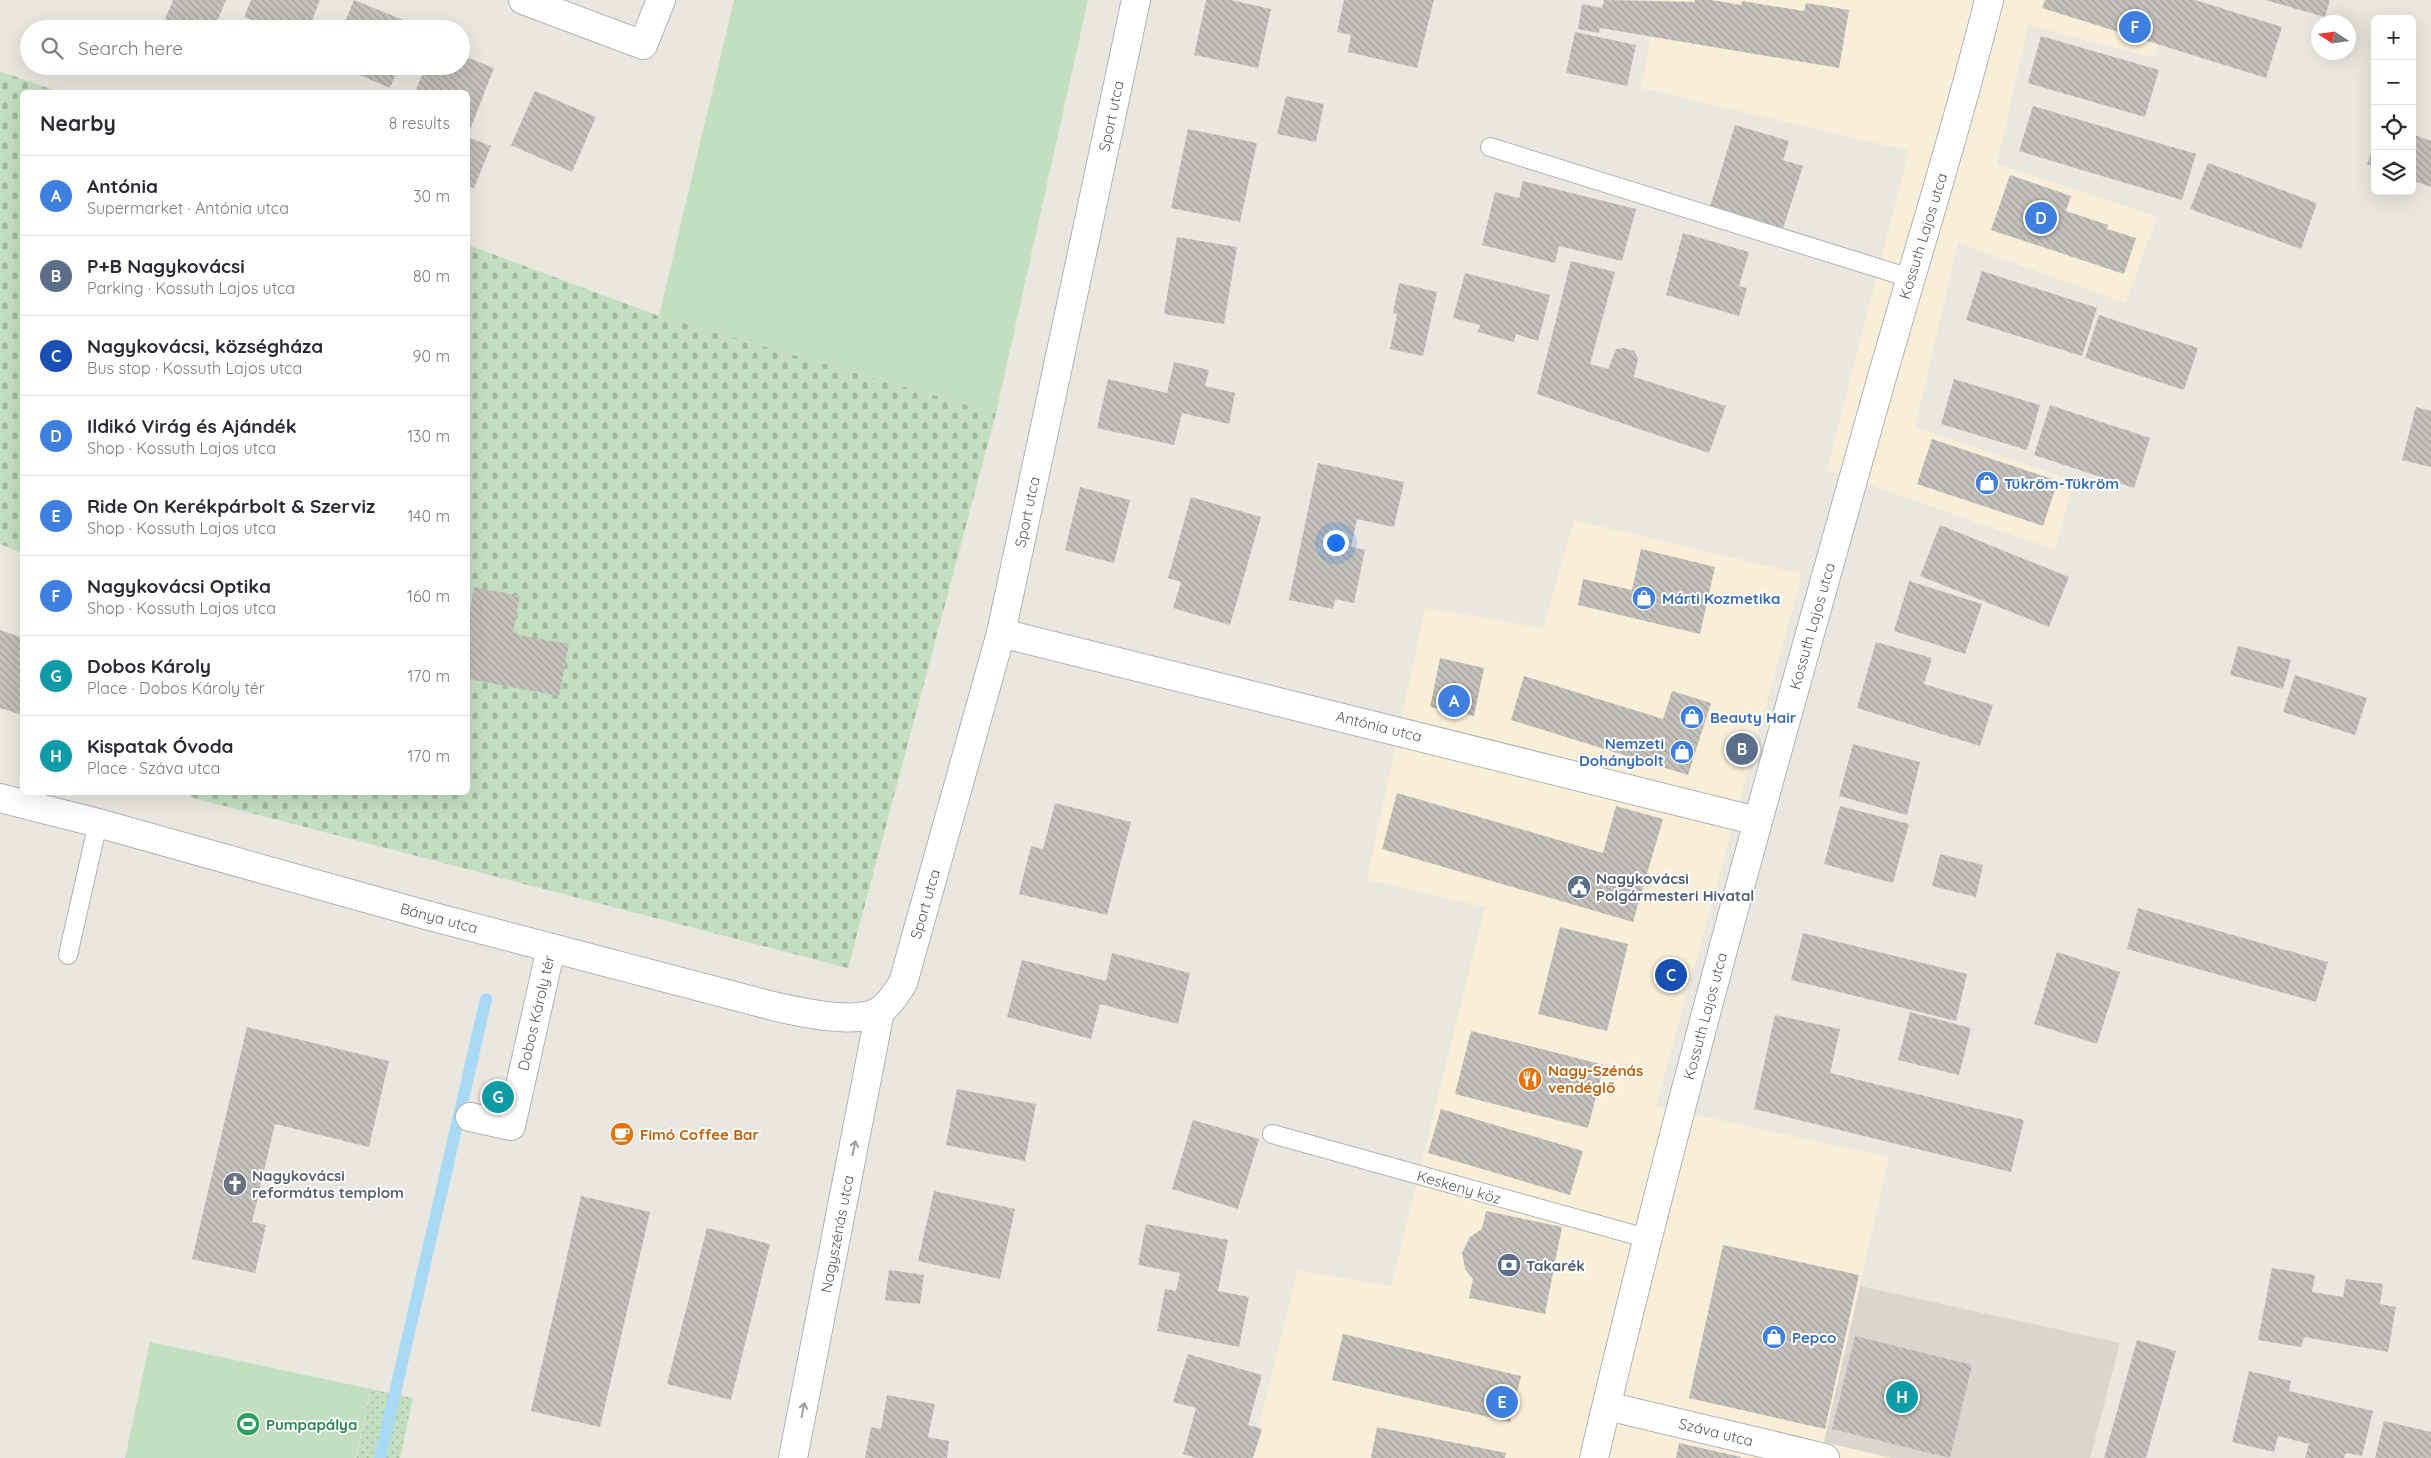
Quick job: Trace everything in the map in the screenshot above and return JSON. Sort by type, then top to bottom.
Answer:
[{"type":"street","points":[[523,0],[643,45],[661,0]]},
{"type":"street","name":"Sport utca","points":[[880,1011],[891,1001],[903,983],[1001,632],[1136,0]]},
{"type":"street","name":"Kossuth Lajos utca","points":[[1594,1458],[1646,1238],[1757,822],[1910,278],[1971,75],[1989,0]]},
{"type":"street","name":"Antónia utca","points":[[1001,632],[1757,822]]},
{"type":"street","name":"Bánya utca","points":[[0,798],[98,823],[551,948],[803,1013],[856,1017],[880,1011]]},
{"type":"street","name":"Dobos Károly tér","points":[[470,1117],[510,1126],[551,948]]},
{"type":"street","name":"Nagyszénás utca","points":[[793,1458],[880,1011]]},
{"type":"street","name":"Száva utca","points":[[1606,1406],[1825,1458]]},
{"type":"lane","points":[[1490,147],[1910,278]]},
{"type":"lane","points":[[68,955],[98,823]]},
{"type":"lane","name":"Keskeny köz","points":[[1272,1134],[1646,1238]]},
{"type":"shaded area","points":[[1658,0],[2174,0],[2154,58],[2028,25],[1997,164],[2157,216],[2126,303],[1958,243],[1915,427],[2074,481],[2055,550],[1827,470],[1909,151],[1641,88]]},
{"type":"shaded area","points":[[1574,520],[1802,574],[1656,1106],[1889,1157],[1824,1442],[1892,1458],[1251,1458],[1298,1270],[1391,1286],[1485,907],[1367,880],[1425,608],[1543,628]]},
{"type":"shaded area","points":[[1860,1286],[2120,1343],[2090,1458],[1892,1458],[1824,1442]]},
{"type":"green space","points":[[734,0],[1088,0],[996,413],[659,316]]},
{"type":"green space","points":[[0,71],[53,90],[20,90],[20,552],[0,544]]},
{"type":"green space","points":[[470,246],[659,316],[996,413],[848,968],[190,797],[190,795],[470,795]]},
{"type":"green space","name":"Pumpapálya","points":[[150,1342],[371,1389],[355,1458],[125,1458]]},
{"type":"green space","points":[[371,1389],[413,1398],[400,1458],[356,1458]]},
{"type":"building","points":[[173,0],[226,0],[218,20],[165,20]]},
{"type":"building","points":[[251,0],[320,0],[312,20],[252,20],[244,17]]},
{"type":"building","points":[[354,0],[404,20],[346,20]]},
{"type":"building","points":[[1206,0],[1231,0],[1271,9],[1258,68],[1194,55]]},
{"type":"building","points":[[1344,0],[1434,0],[1417,68],[1348,52],[1351,35],[1337,32]]},
{"type":"building","points":[[1604,0],[1695,2],[1695,0],[1711,0],[1741,5],[1742,1],[1804,11],[1806,3],[1849,10],[1839,68],[1600,28],[1599,33],[1578,29],[1582,4],[1602,8]]},
{"type":"building","points":[[2045,0],[2195,0],[2282,27],[2266,78],[2042,8]]},
{"type":"building","points":[[2265,0],[2330,0],[2326,15],[2318,15]]},
{"type":"building","points":[[1575,32],[1636,45],[1627,86],[1566,73]]},
{"type":"building","points":[[2041,36],[2159,70],[2145,117],[2028,83]]},
{"type":"building","points":[[470,59],[494,68],[470,130],[470,90],[416,90],[422,75],[470,75]]},
{"type":"building","points":[[360,75],[395,75],[390,88]]},
{"type":"building","points":[[535,91],[596,117],[572,172],[511,145]]},
{"type":"building","points":[[1286,96],[1324,104],[1316,142],[1277,134]]},
{"type":"building","points":[[2033,106],[2196,154],[2182,200],[2019,151]]},
{"type":"building","points":[[1735,125],[1789,141],[1783,160],[1803,166],[1782,232],[1709,210]]},
{"type":"building","points":[[1188,129],[1257,143],[1240,222],[1171,208]]},
{"type":"building","points":[[2416,135],[2431,141],[2431,187],[2416,181]]},
{"type":"building","points":[[470,138],[491,146],[474,188],[470,187]]},
{"type":"building","points":[[2371,154],[2371,166],[2367,164]]},
{"type":"building","points":[[2208,163],[2317,203],[2301,249],[2190,209]]},
{"type":"building","points":[[2010,175],[2071,196],[2066,211],[2108,225],[2107,229],[2136,238],[2124,274],[1991,230]]},
{"type":"building","points":[[1523,181],[1636,209],[1622,261],[1559,246],[1555,263],[1482,245],[1495,192],[1519,198]]},
{"type":"building","points":[[1683,233],[1749,252],[1739,286],[1747,288],[1739,316],[1666,295]]},
{"type":"building","points":[[1177,237],[1237,247],[1224,324],[1164,314]]},
{"type":"building","points":[[1571,261],[1615,272],[1590,364],[1608,369],[1616,349],[1623,348],[1634,351],[1638,358],[1634,377],[1726,406],[1709,453],[1537,394]]},
{"type":"building","points":[[1982,271],[2097,308],[2082,356],[1966,320]]},
{"type":"building","points":[[1465,273],[1550,295],[1538,341],[1516,334],[1514,342],[1478,332],[1480,325],[1453,318]]},
{"type":"building","points":[[1399,283],[1437,292],[1423,356],[1390,349],[1397,314],[1393,313]]},
{"type":"building","points":[[2099,315],[2198,348],[2184,390],[2085,358]]},
{"type":"building","points":[[1174,362],[1209,370],[1205,386],[1235,393],[1229,424],[1182,413],[1174,445],[1097,428],[1108,379],[1167,393]]},
{"type":"building","points":[[1954,379],[2040,405],[2027,450],[1941,424]]},
{"type":"building","points":[[2050,405],[2150,438],[2134,488],[2034,455]]},
{"type":"building","points":[[2416,407],[2431,411],[2431,467],[2402,460]]},
{"type":"building","name":"Tükröm-Tükröm","points":[[1932,439],[2058,481],[2043,526],[1917,484]]},
{"type":"building","points":[[1318,463],[1404,482],[1394,527],[1357,519],[1351,547],[1365,550],[1354,603],[1335,599],[1333,609],[1289,600]]},
{"type":"building","points":[[1080,487],[1130,500],[1114,563],[1065,550]]},
{"type":"building","points":[[1191,497],[1261,517],[1230,625],[1173,608],[1181,582],[1168,578]]},
{"type":"building","points":[[1940,525],[2069,577],[2049,627],[1920,576]]},
{"type":"building","name":"Márti Kozmetika","points":[[1641,549],[1715,567],[1700,634],[1578,605],[1583,579],[1632,590]]},
{"type":"building","points":[[1909,581],[1982,604],[1965,654],[1894,631]]},
{"type":"building","points":[[474,587],[520,596],[513,634],[569,644],[559,696],[470,679],[470,610]]},
{"type":"building","points":[[0,630],[20,637],[20,714],[0,708]]},
{"type":"building","points":[[1876,642],[1932,658],[1924,684],[1993,705],[1980,746],[1857,708]]},
{"type":"building","points":[[2238,646],[2291,660],[2283,689],[2230,675]]},
{"type":"building","points":[[1440,658],[1484,668],[1474,716],[1430,707]]},
{"type":"building","points":[[2295,675],[2367,698],[2355,735],[2283,712]]},
{"type":"building","points":[[1524,676],[1663,719],[1672,691],[1711,703],[1688,775],[1511,720]]},
{"type":"building","points":[[1853,744],[1920,762],[1907,815],[1839,796]]},
{"type":"building","name":"Nagykovácsi Polgármesteri Hivatal","points":[[1397,793],[1603,853],[1616,806],[1663,819],[1633,922],[1382,849]]},
{"type":"building","points":[[1055,803],[1131,822],[1107,915],[1019,894],[1031,846],[1043,849]]},
{"type":"building","points":[[1840,806],[1909,824],[1893,883],[1824,864]]},
{"type":"building","points":[[1940,854],[1983,865],[1976,897],[1932,886]]},
{"type":"building","points":[[2138,908],[2328,962],[2316,1002],[2127,949]]},
{"type":"building","points":[[1560,927],[1628,944],[1607,1031],[1538,1014]]},
{"type":"building","points":[[1803,933],[1967,974],[1956,1021],[1791,980]]},
{"type":"building","points":[[2057,952],[2120,972],[2097,1044],[2034,1024]]},
{"type":"building","points":[[1112,953],[1190,973],[1178,1024],[1100,1004],[1091,1039],[1007,1017],[1022,960],[1106,981]]},
{"type":"building","points":[[1910,1012],[1971,1028],[1959,1075],[1898,1060]]},
{"type":"building","points":[[1775,1015],[1840,1029],[1830,1073],[2024,1120],[2011,1172],[1754,1109]]},
{"type":"building","name":"Nagykovácsi református templom","points":[[247,1027],[389,1061],[369,1147],[275,1124],[252,1222],[266,1225],[255,1273],[192,1259]]},
{"type":"building","name":"Nagy-Szénás vendéglő","points":[[1471,1031],[1604,1065],[1588,1128],[1455,1094]]},
{"type":"building","points":[[957,1089],[1036,1104],[1025,1161],[946,1145]]},
{"type":"building","points":[[1441,1109],[1583,1151],[1570,1195],[1428,1153]]},
{"type":"building","points":[[1193,1120],[1259,1139],[1238,1209],[1172,1189]]},
{"type":"building","points":[[934,1191],[1015,1209],[1000,1279],[918,1261]]},
{"type":"building","points":[[581,1196],[650,1212],[600,1427],[531,1411]]},
{"type":"building","name":"Takarék","points":[[1486,1211],[1562,1227],[1545,1314],[1469,1298],[1473,1279],[1465,1269],[1462,1253],[1470,1237],[1482,1229]]},
{"type":"building","points":[[1146,1224],[1228,1240],[1218,1291],[1249,1297],[1239,1347],[1157,1331],[1165,1289],[1176,1291],[1180,1273],[1138,1265]]},
{"type":"building","points":[[707,1228],[770,1244],[731,1400],[667,1384]]},
{"type":"building","name":"Pepco","points":[[1723,1245],[1859,1275],[1825,1429],[1689,1398]]},
{"type":"building","points":[[2272,1268],[2315,1275],[2312,1292],[2343,1297],[2346,1279],[2383,1284],[2380,1304],[2396,1307],[2388,1352],[2304,1337],[2301,1347],[2258,1340]]},
{"type":"building","points":[[889,1270],[924,1275],[920,1304],[885,1300]]},
{"type":"building","points":[[1343,1334],[1521,1376],[1510,1422],[1332,1380]]},
{"type":"building","points":[[1855,1336],[1972,1365],[1950,1458],[1832,1429]]},
{"type":"building","points":[[2137,1340],[2176,1351],[2146,1458],[2104,1458]]},
{"type":"building","points":[[1188,1354],[1262,1375],[1248,1425],[1262,1429],[1253,1458],[1197,1458],[1183,1454],[1196,1408],[1173,1402]]},
{"type":"building","points":[[2249,1371],[2291,1381],[2289,1391],[2373,1411],[2362,1456],[2346,1453],[2344,1458],[2305,1458],[2309,1444],[2278,1436],[2274,1452],[2232,1442]]},
{"type":"building","points":[[887,1395],[935,1404],[928,1437],[949,1441],[947,1458],[865,1458],[871,1427],[881,1429]]},
{"type":"building","points":[[2384,1421],[2431,1432],[2431,1458],[2375,1458]]},
{"type":"building","points":[[1377,1427],[1506,1453],[1505,1458],[1371,1458]]},
{"type":"building","points":[[1679,1443],[1741,1457],[1741,1458],[1676,1458]]},
{"type":"waterway","points":[[380,1458],[486,999]]},
{"type":"place","name":"Nagykovácsi Optika","points":[[2135,27]]},
{"type":"place","name":"Ildikó Virág és Ajándék","points":[[2041,218]]},
{"type":"place","name":"Tükröm-Tükröm","points":[[1987,483]]},
{"type":"place","name":"Márti Kozmetika","points":[[1644,598]]},
{"type":"place","name":"Antónia","points":[[1454,701]]},
{"type":"place","name":"Beauty Hair","points":[[1692,717]]},
{"type":"place","name":"P+B Nagykovácsi","points":[[1742,749]]},
{"type":"place","name":"Nemzeti Dohánybolt","points":[[1682,752]]},
{"type":"place","name":"Nagykovácsi Polgármesteri Hivatal","points":[[1579,887]]},
{"type":"place","name":"Nagykovácsi, községháza","points":[[1671,975]]},
{"type":"place","name":"Nagy-Szénás vendéglő","points":[[1530,1079]]},
{"type":"place","name":"Dobos Károly","points":[[498,1097]]},
{"type":"place","name":"Fimó Coffee Bar","points":[[622,1134]]},
{"type":"place","name":"Nagykovácsi református templom","points":[[235,1184]]},
{"type":"place","name":"Takarék","points":[[1509,1265]]},
{"type":"place","name":"Pepco","points":[[1774,1337]]},
{"type":"place","name":"Kispatak Óvoda","points":[[1902,1397]]},
{"type":"place","name":"Ride On Kerékpárbolt & Szerviz","points":[[1502,1402]]},
{"type":"place","name":"Pumpapálya","points":[[248,1424]]}]
